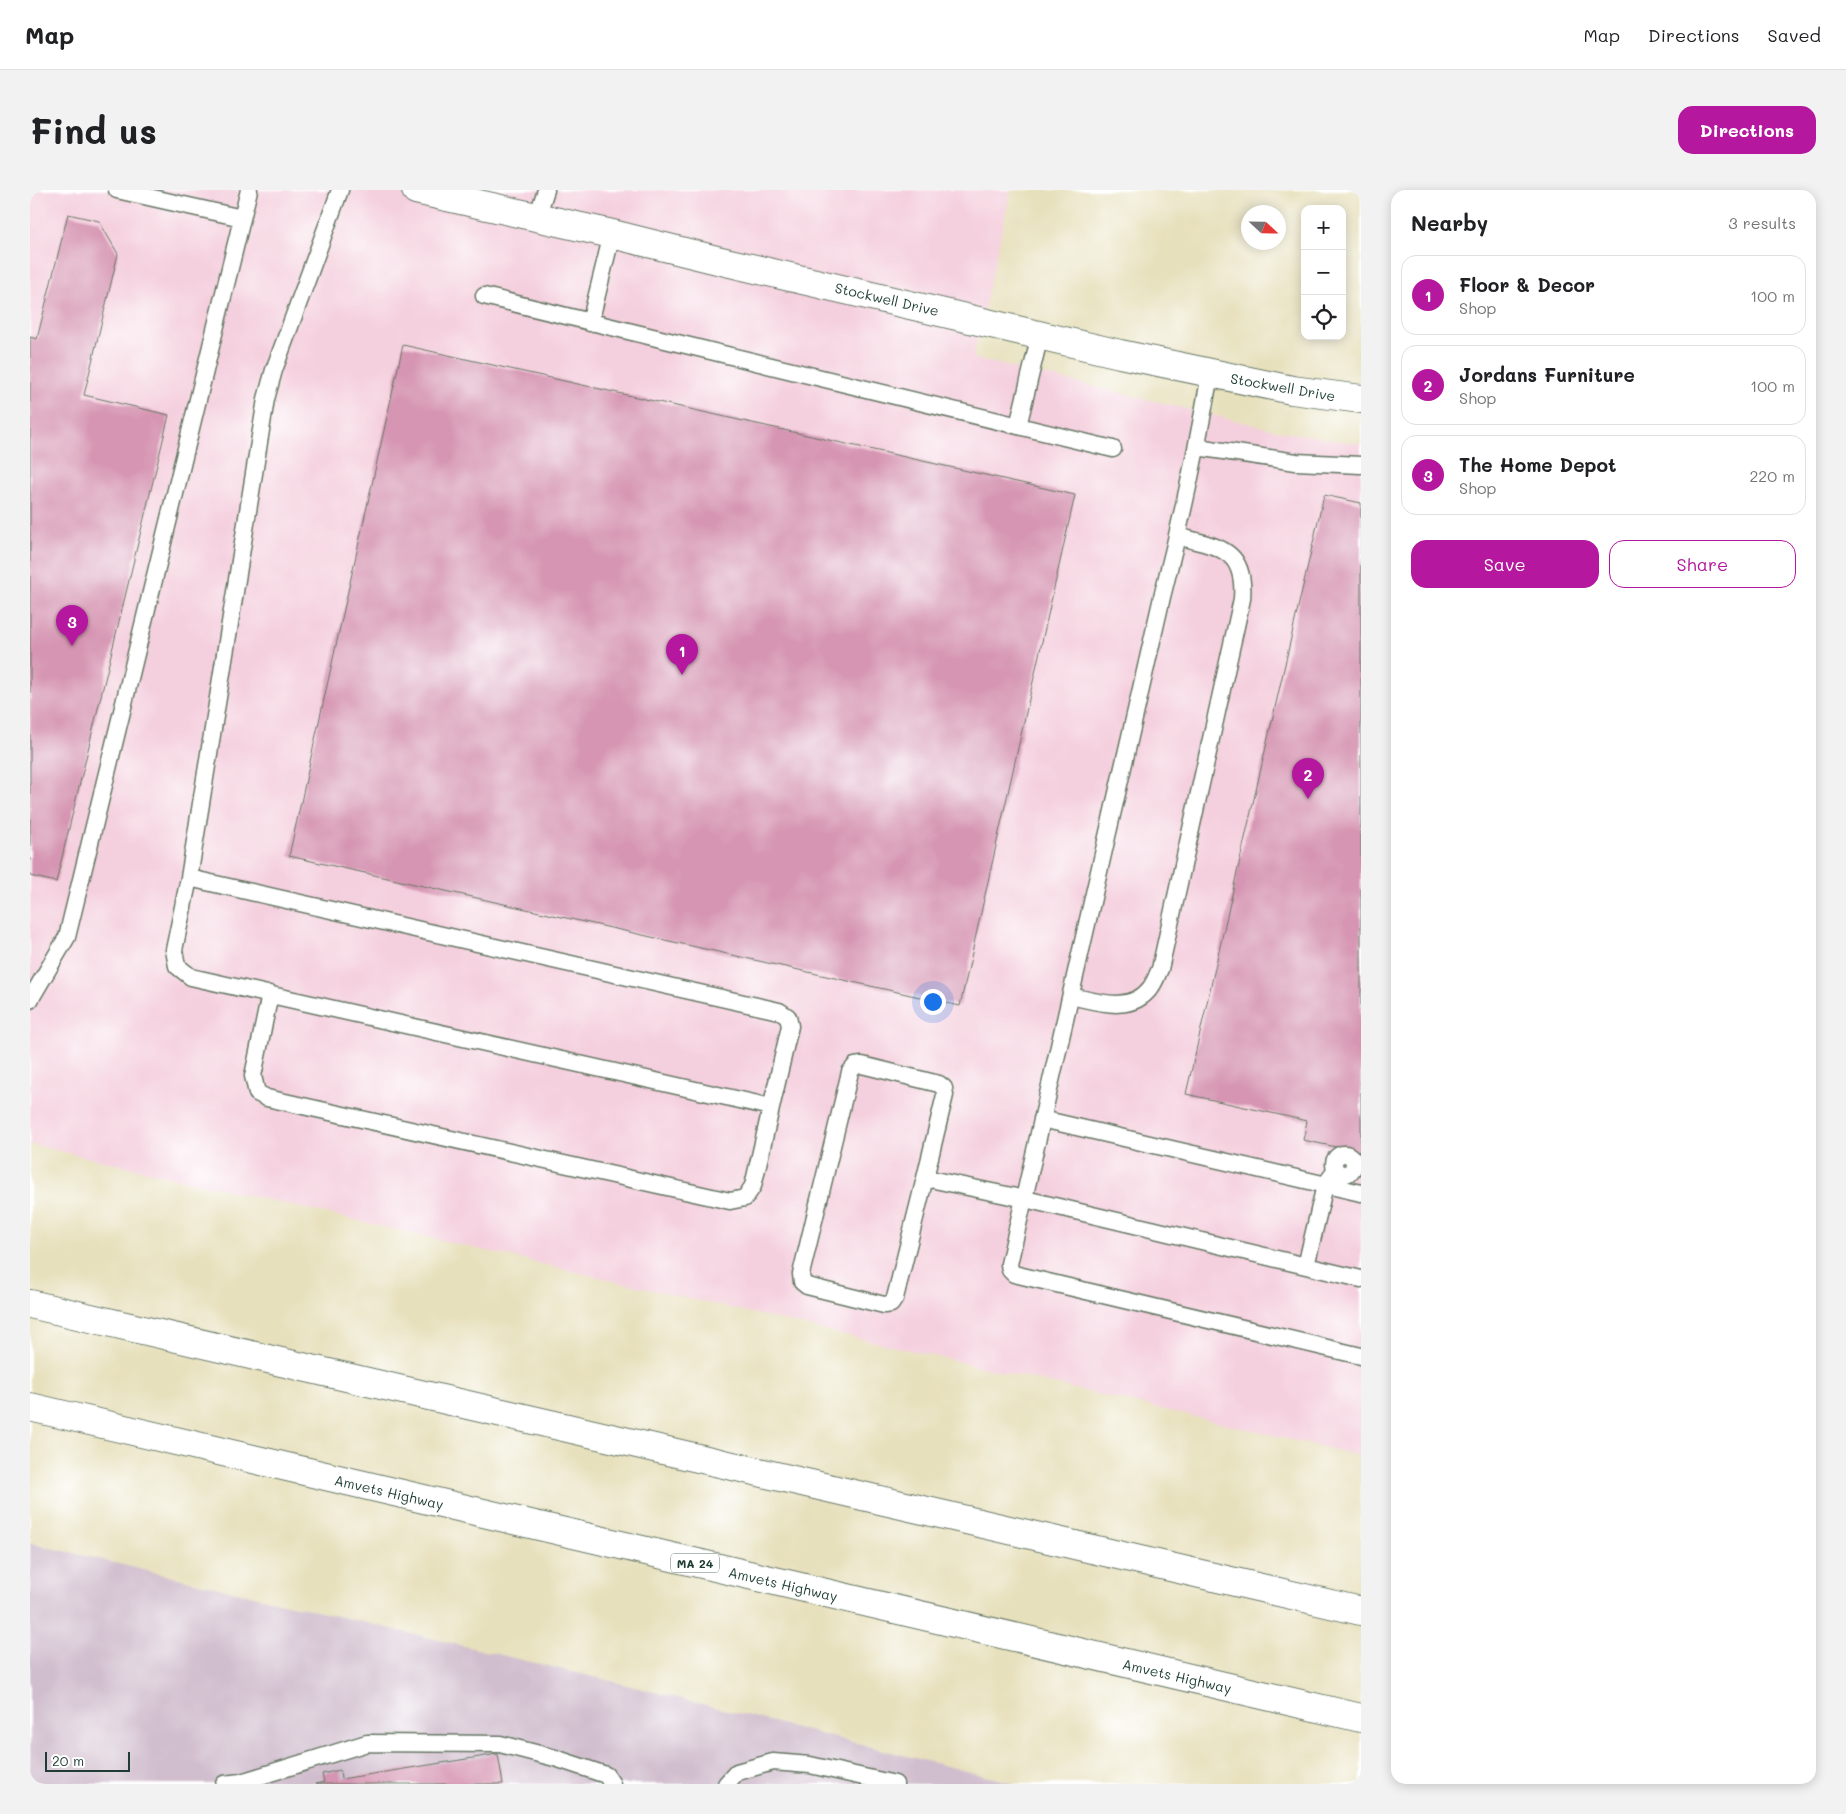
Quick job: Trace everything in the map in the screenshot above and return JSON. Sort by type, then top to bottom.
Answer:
[{"type":"main road","name":"Stockwell Drive","points":[[416,190],[1210,374],[1292,390],[1361,399]]},
{"type":"main road","points":[[30,1304],[1361,1611]]},
{"type":"main road","name":"Amvets Highway","points":[[30,1407],[1361,1718]]},
{"type":"lane","points":[[117,190],[242,218]]},
{"type":"lane","points":[[30,1000],[66,937],[249,190]]},
{"type":"lane","points":[[340,190],[274,370],[266,399],[189,878],[174,950],[177,966],[191,977],[771,1107]]},
{"type":"lane","points":[[537,217],[546,190]]},
{"type":"lane","points":[[590,322],[612,234]]},
{"type":"lane","points":[[484,296],[1113,449]]},
{"type":"lane","points":[[1018,426],[1040,335]]},
{"type":"lane","points":[[1210,374],[1197,447],[1177,536],[1009,1264],[1010,1270],[1014,1274],[1361,1356]]},
{"type":"lane","points":[[1197,447],[1296,462],[1361,465]]},
{"type":"lane","points":[[1071,996],[1110,1004],[1127,1003],[1140,999],[1152,986],[1160,969],[1242,599],[1243,585],[1241,572],[1229,554],[1219,547],[1177,536]]},
{"type":"lane","points":[[189,878],[779,1011],[788,1016],[790,1026],[753,1186],[745,1198],[730,1201],[267,1098],[257,1093],[253,1076],[270,994]]},
{"type":"lane","points":[[862,1065],[940,1084],[944,1088],[945,1095],[925,1178],[895,1298],[891,1304],[884,1305],[807,1286],[802,1282],[801,1274],[850,1072],[855,1066],[862,1065]]},
{"type":"lane","points":[[1042,1118],[1361,1193]]},
{"type":"lane","points":[[1306,1266],[1325,1185],[1336,1170],[1334,1164],[1338,1156],[1347,1154],[1352,1159]]},
{"type":"lane","points":[[925,1178],[1025,1199],[1361,1279]]},
{"type":"lane","points":[[224,1784],[242,1782],[367,1743],[500,1744],[555,1758],[606,1775],[612,1784]]},
{"type":"lane","points":[[726,1784],[736,1772],[773,1762],[810,1765],[895,1784]]},
{"type":"shaded area","points":[[30,190],[1011,190],[973,358],[1280,431],[1361,444],[1361,1456],[30,1144]]},
{"type":"shaded area","points":[[30,1543],[611,1681],[1017,1784],[30,1784]]},
{"type":"building","points":[[68,214],[99,221],[118,254],[84,395],[169,415],[56,882],[30,876],[30,337],[37,339]]},
{"type":"building","points":[[403,345],[1075,495],[960,1006],[289,856]]},
{"type":"building","points":[[1324,495],[1361,503],[1360,1152],[1303,1140],[1307,1121],[1186,1094]]},
{"type":"building","points":[[498,1754],[503,1784],[316,1784],[324,1782],[322,1774],[340,1770],[341,1779]]},
{"type":"place","name":"The Home Depot","points":[[72,646]]},
{"type":"place","name":"Floor & Decor","points":[[682,675]]},
{"type":"place","name":"Jordans Furniture","points":[[1308,799]]}]
